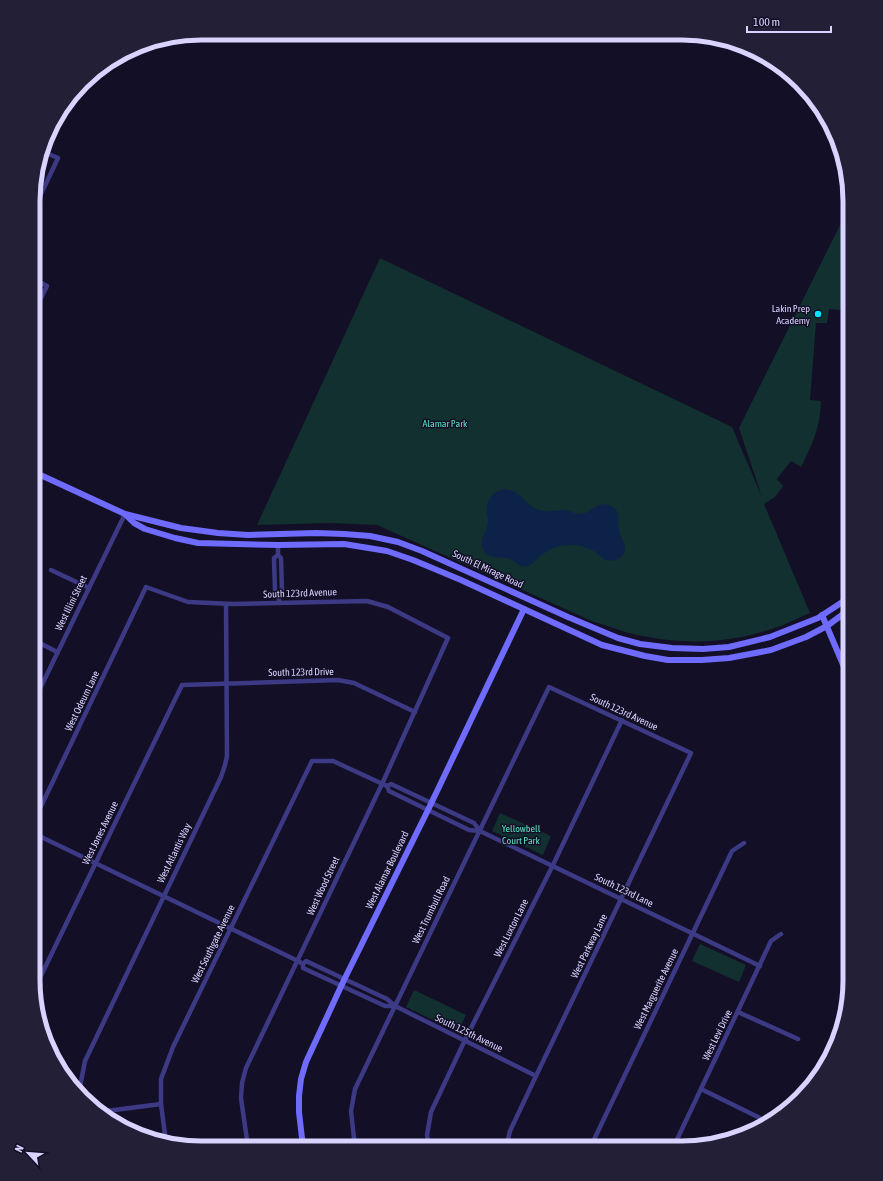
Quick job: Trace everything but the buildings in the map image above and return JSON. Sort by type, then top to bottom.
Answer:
[{"type":"main road","name":"South El Mirage Road","points":[[40,475],[125,514],[181,528],[248,535],[316,533],[344,534],[370,536],[398,542],[422,551],[568,618],[618,638],[640,644],[672,648],[703,649],[729,647],[770,637],[822,615],[843,602]]},
{"type":"main road","name":"South El Mirage Road","points":[[125,514],[134,523],[145,529],[198,543],[278,545],[344,544],[387,551],[441,571],[602,644],[645,656],[668,660],[729,658],[771,650],[806,637],[827,626],[843,614]]},
{"type":"main road","name":"West Alamar Boulevard","points":[[302,1141],[299,1096],[301,1079],[306,1062],[344,980],[432,803],[524,609]]},
{"type":"main road","points":[[822,615],[843,664]]},
{"type":"street","points":[[40,196],[58,158],[47,153]]},
{"type":"street","points":[[40,282],[47,286],[40,300]]},
{"type":"street","name":"West Illini Street","points":[[40,688],[125,514]]},
{"type":"street","points":[[278,545],[278,555],[274,558],[274,592],[279,596],[279,603]]},
{"type":"street","points":[[52,570],[88,588]]},
{"type":"street","name":"South 123rd Avenue","points":[[146,587],[188,602],[226,604],[367,600],[388,607],[448,638]]},
{"type":"street","name":"West Odeum Lane","points":[[40,808],[146,587]]},
{"type":"street","name":"West Atlantis Way","points":[[80,1086],[84,1061],[221,777],[225,765],[227,756],[226,604]]},
{"type":"street","name":"West Wood Street","points":[[247,1141],[241,1098],[242,1083],[246,1068],[382,784],[448,638]]},
{"type":"street","points":[[40,643],[57,652]]},
{"type":"street","name":"South 123rd Drive","points":[[182,685],[338,680],[354,683],[415,712]]},
{"type":"street","name":"West Jones Avenue","points":[[40,978],[182,685]]},
{"type":"street","name":"South 123rd Avenue","points":[[549,687],[691,753]]},
{"type":"street","name":"West Trumbull Road","points":[[354,1141],[352,1111],[355,1089],[549,687]]},
{"type":"street","name":"West Luxton Lane","points":[[428,1141],[427,1135],[430,1112],[553,865],[622,720]]},
{"type":"street","name":"West Parkway Lane","points":[[508,1141],[510,1132],[536,1076],[691,753]]},
{"type":"street","name":"South 123rd Lane","points":[[312,761],[333,761],[387,786],[391,784],[474,823],[480,831]]},
{"type":"street","name":"West Southgate Avenue","points":[[165,1137],[161,1104],[161,1079],[173,1047],[312,761]]},
{"type":"street","name":"South 123rd Lane","points":[[387,786],[388,791],[469,830],[480,831],[553,865],[621,900],[760,966]]},
{"type":"street","name":"South 125th Avenue","points":[[40,836],[298,961],[303,964],[303,968],[385,1006],[394,1006]]},
{"type":"street","name":"West Marguerite Avenue","points":[[593,1141],[732,851],[744,842]]},
{"type":"street","name":"West Levi Drive","points":[[676,1141],[771,942],[781,934]]},
{"type":"street","name":"South 125th Avenue","points":[[303,964],[306,961],[387,999],[394,1006],[536,1076]]},
{"type":"street","points":[[738,1012],[798,1039]]},
{"type":"street","points":[[701,1090],[760,1118]]},
{"type":"street","points":[[107,1111],[161,1104]]},
{"type":"green space","name":"Alamar Park","points":[[841,223],[843,224],[843,310],[829,309],[827,323],[816,323],[810,400],[821,401],[818,427],[801,467],[791,461],[777,479],[783,486],[775,497],[764,504],[810,613],[771,629],[749,636],[732,639],[715,641],[680,641],[646,637],[594,622],[377,525],[330,523],[257,525],[380,258],[732,427],[762,497],[739,428]]},
{"type":"green space","name":"Yellowbell Court Park","points":[[500,813],[551,836],[543,855],[492,831]]},
{"type":"green space","points":[[700,944],[746,965],[739,982],[692,961]]},
{"type":"green space","points":[[414,990],[466,1015],[458,1032],[406,1007]]},
{"type":"water","points":[[506,489],[516,492],[529,504],[543,511],[568,510],[576,514],[580,514],[588,512],[599,505],[607,504],[611,506],[617,511],[618,514],[619,530],[625,549],[624,553],[618,559],[609,561],[586,547],[562,545],[549,550],[526,567],[521,566],[510,559],[492,557],[488,555],[483,549],[482,543],[488,524],[487,504],[490,497],[499,491]]},
{"type":"place","name":"Lakin Prep Academy","points":[[818,314]]}]
